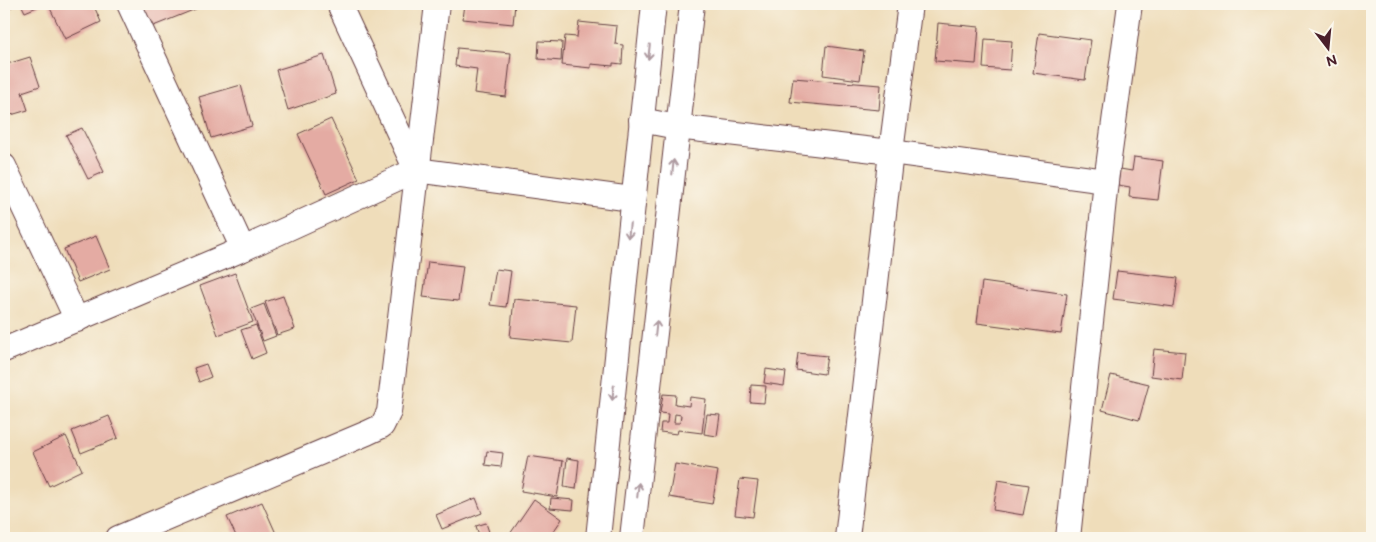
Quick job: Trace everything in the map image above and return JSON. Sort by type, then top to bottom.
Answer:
[{"type":"street","points":[[129,4],[243,249]]},
{"type":"street","points":[[339,4],[416,170]]},
{"type":"street","points":[[118,538],[367,434],[382,426],[389,412],[437,4]]},
{"type":"street","points":[[598,538],[632,199],[654,4]]},
{"type":"street","points":[[632,538],[692,4]]},
{"type":"street","points":[[847,538],[891,152],[910,4]]},
{"type":"street","points":[[1068,538],[1106,181],[1130,4]]},
{"type":"street","points":[[642,120],[677,127],[891,152],[1106,181]]},
{"type":"street","points":[[4,166],[77,320]]},
{"type":"street","points":[[4,350],[243,249],[416,170],[632,199]]},
{"type":"building","points":[[4,4],[13,4],[14,6],[4,10]]},
{"type":"building","points":[[21,4],[44,4],[25,12]]},
{"type":"building","points":[[48,4],[93,4],[101,22],[65,39]]},
{"type":"building","points":[[142,4],[208,4],[151,27]]},
{"type":"building","points":[[465,4],[515,4],[513,24],[463,19]]},
{"type":"building","points":[[579,22],[617,26],[615,44],[623,45],[622,64],[613,63],[613,66],[591,64],[591,68],[562,65],[565,36],[577,37]]},
{"type":"building","points":[[938,23],[979,27],[976,64],[935,61]]},
{"type":"building","points":[[1039,33],[1091,40],[1085,80],[1033,73]]},
{"type":"building","points":[[985,39],[1012,41],[1010,70],[983,68]]},
{"type":"building","points":[[539,41],[562,42],[561,61],[538,59]]},
{"type":"building","points":[[826,46],[864,51],[860,80],[823,75]]},
{"type":"building","points":[[457,48],[511,53],[506,97],[474,93],[477,69],[455,66]]},
{"type":"building","points":[[324,55],[336,94],[288,110],[276,70]]},
{"type":"building","points":[[30,57],[40,86],[22,92],[28,110],[4,117],[4,65]]},
{"type":"building","points":[[793,78],[881,85],[879,110],[790,102]]},
{"type":"building","points":[[241,85],[252,126],[211,138],[199,97]]},
{"type":"building","points":[[331,119],[359,179],[326,194],[298,134]]},
{"type":"building","points":[[82,128],[104,172],[88,179],[66,135]]},
{"type":"building","points":[[1134,157],[1163,161],[1158,200],[1129,197],[1130,187],[1118,185],[1120,169],[1132,171]]},
{"type":"building","points":[[96,236],[110,269],[78,282],[64,249]]},
{"type":"building","points":[[428,262],[463,266],[458,301],[423,297]]},
{"type":"building","points":[[496,269],[511,271],[506,307],[490,305]]},
{"type":"building","points":[[1117,271],[1178,278],[1174,307],[1113,299]]},
{"type":"building","points":[[235,273],[253,322],[218,335],[200,286]]},
{"type":"building","points":[[982,282],[1067,294],[1061,334],[977,323]]},
{"type":"building","points":[[283,296],[295,329],[277,335],[265,302]]},
{"type":"building","points":[[514,299],[576,305],[572,343],[510,337]]},
{"type":"building","points":[[264,304],[276,336],[263,341],[251,309]]},
{"type":"building","points":[[256,325],[266,353],[252,359],[241,330]]},
{"type":"building","points":[[1154,349],[1185,352],[1182,380],[1151,376]]},
{"type":"building","points":[[798,353],[827,356],[824,374],[796,370]]},
{"type":"building","points":[[206,364],[211,377],[199,382],[194,368]]},
{"type":"building","points":[[766,369],[786,372],[784,386],[764,383]]},
{"type":"building","points":[[1111,375],[1149,384],[1139,420],[1102,410]]},
{"type":"building","points":[[751,385],[766,386],[764,403],[750,402]]},
{"type":"building","points":[[663,394],[676,395],[675,404],[689,406],[690,397],[706,399],[702,433],[678,430],[677,434],[660,432],[661,423],[667,423],[668,414],[660,413]],"holes":[[[675,414],[681,415],[680,423],[674,423]]]},
{"type":"building","points":[[707,414],[720,415],[717,436],[704,434]]},
{"type":"building","points":[[109,416],[118,438],[81,453],[72,431]]},
{"type":"building","points":[[66,436],[82,470],[49,486],[33,452]]},
{"type":"building","points":[[487,451],[503,453],[501,467],[485,465]]},
{"type":"building","points":[[528,456],[563,461],[557,497],[521,491]]},
{"type":"building","points":[[567,458],[579,460],[576,489],[564,487]]},
{"type":"building","points":[[675,464],[718,471],[712,504],[669,497]]},
{"type":"building","points":[[740,479],[758,481],[753,517],[735,515]]},
{"type":"building","points":[[998,480],[1029,485],[1023,515],[993,510]]},
{"type":"building","points":[[476,498],[482,513],[442,529],[436,515]]},
{"type":"building","points":[[551,498],[574,500],[573,510],[550,508]]},
{"type":"building","points":[[534,499],[562,519],[553,532],[561,538],[516,538],[510,534]]},
{"type":"building","points":[[262,502],[278,538],[237,538],[227,517]]},
{"type":"building","points":[[486,523],[491,538],[480,538],[476,526]]}]
